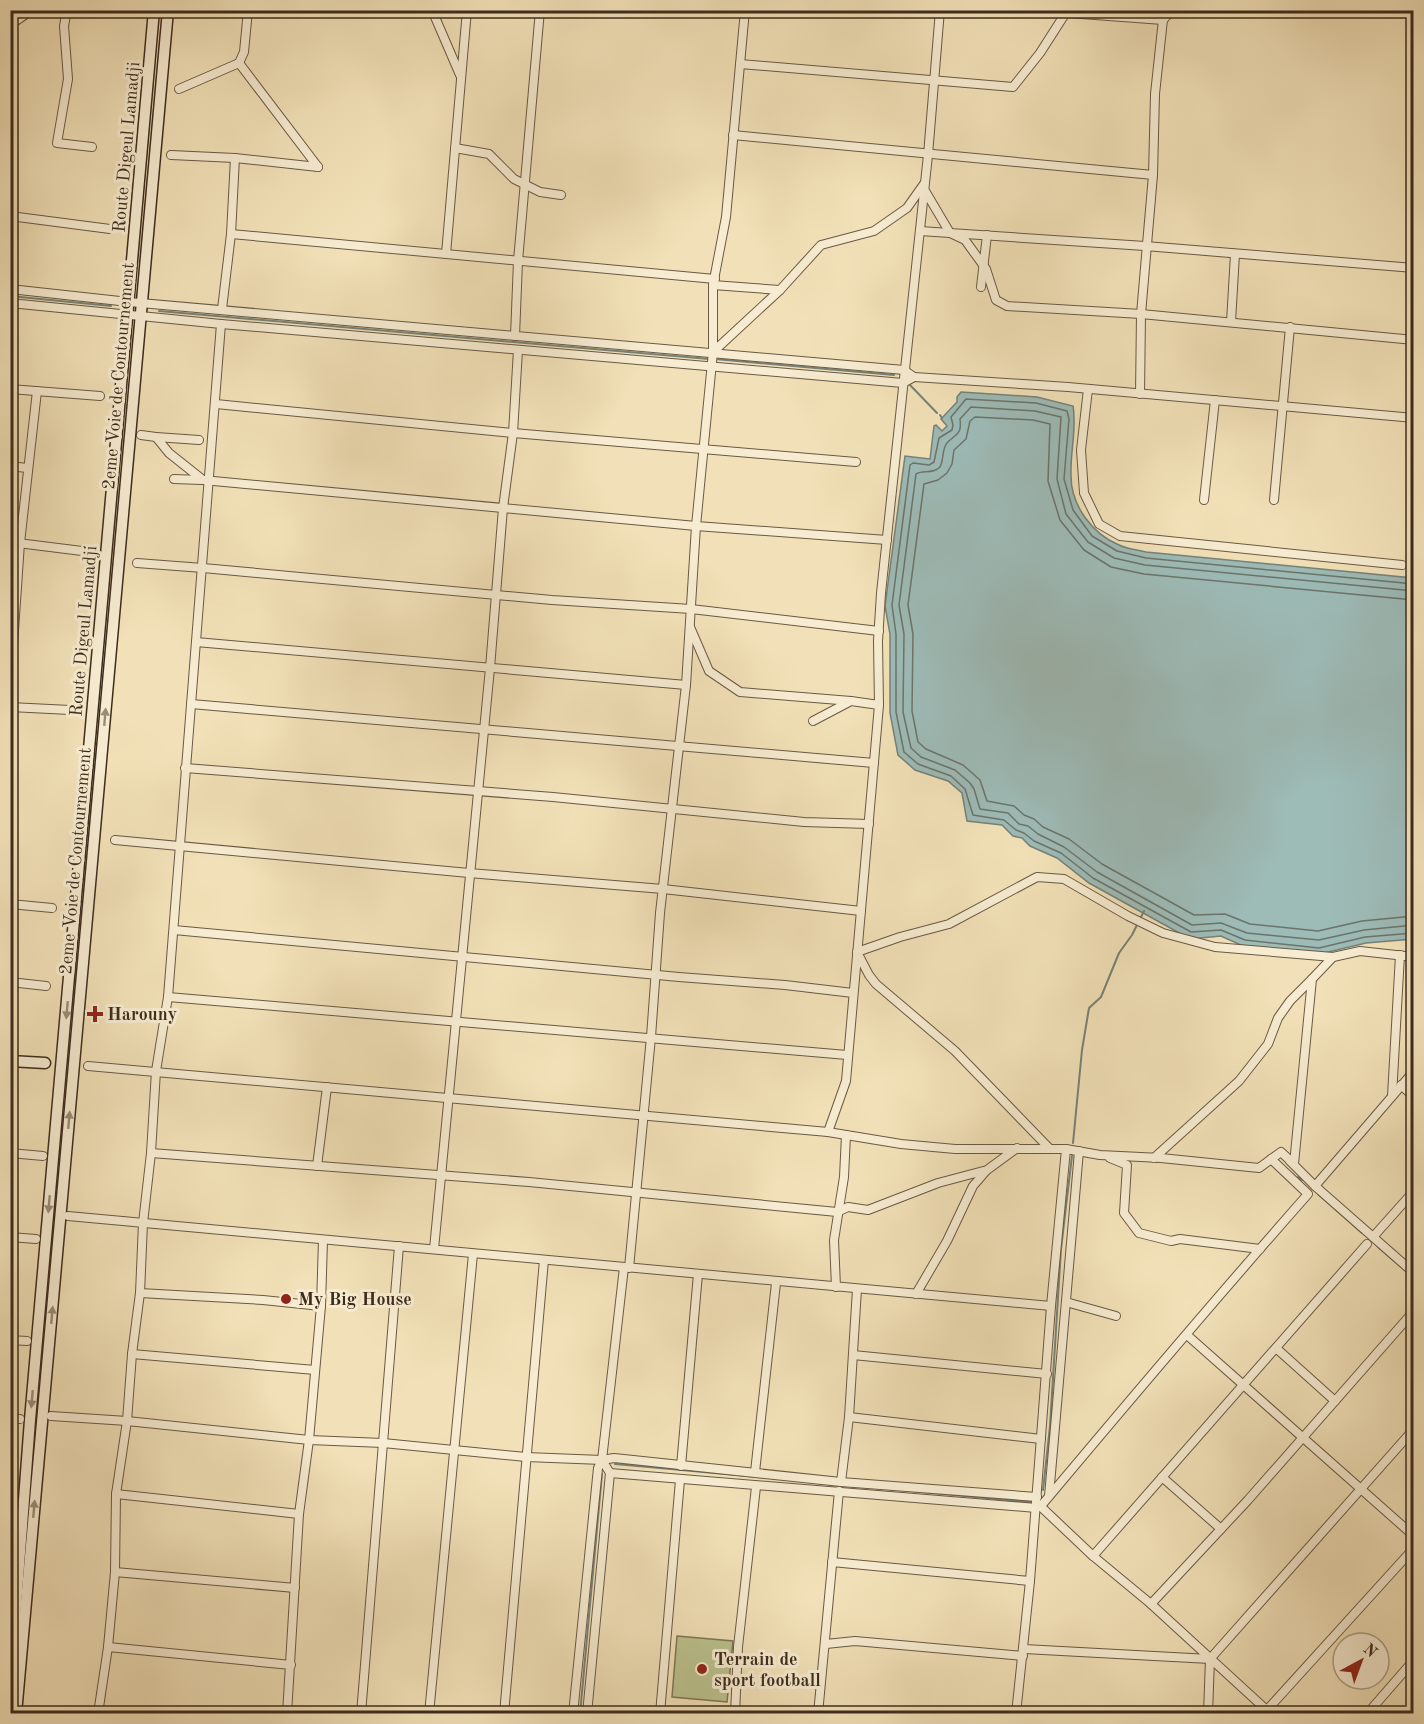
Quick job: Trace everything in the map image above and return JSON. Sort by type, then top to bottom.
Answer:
[{"type":"main road","name":"Route Digeul Lamadji","points":[[10,1685],[16,1634],[30,1420],[154,10]]},
{"type":"main road","name":"2eme Voie de Contournement","points":[[16,1713],[16,1634],[168,10]]},
{"type":"main road","points":[[10,1061],[45,1063]]},
{"type":"street","points":[[10,26],[32,10]]},
{"type":"street","points":[[75,10],[66,14],[64,26],[68,79],[57,143],[92,147]]},
{"type":"street","points":[[179,89],[239,63],[244,52],[248,10]]},
{"type":"street","points":[[432,10],[461,77]]},
{"type":"street","points":[[446,254],[467,10]]},
{"type":"street","points":[[515,336],[518,261],[540,10]]},
{"type":"street","points":[[573,1713],[598,1468],[602,1460],[637,1192],[663,889],[681,746],[696,526],[712,359],[714,282],[726,217],[745,10]]},
{"type":"street","points":[[828,1132],[844,1089],[879,705],[879,631],[887,540],[928,155],[940,10]]},
{"type":"street","points":[[1027,10],[1163,20]]},
{"type":"street","points":[[1140,394],[1145,246],[1153,175],[1155,94],[1164,10]]},
{"type":"street","points":[[1163,20],[1172,10]]},
{"type":"street","points":[[740,63],[1012,87],[1040,53],[1065,14]]},
{"type":"street","points":[[171,155],[235,158],[318,167],[239,63]]},
{"type":"street","points":[[733,135],[1153,175]]},
{"type":"street","points":[[455,148],[489,153],[514,179],[524,185],[540,192],[561,195]]},
{"type":"street","points":[[222,309],[231,234],[235,158]]},
{"type":"street","points":[[924,186],[950,233],[965,240],[987,269],[996,300],[1007,306],[1141,314],[1413,340]]},
{"type":"street","points":[[712,359],[821,245],[874,231],[907,208],[924,186]]},
{"type":"street","points":[[10,216],[110,229]]},
{"type":"street","points":[[920,231],[1145,246],[1413,268]]},
{"type":"street","points":[[231,234],[518,261],[780,290]]},
{"type":"street","points":[[981,287],[987,235]]},
{"type":"street","points":[[1231,322],[1235,254]]},
{"type":"street","points":[[10,289],[129,302],[515,336],[903,383],[914,377]]},
{"type":"street","points":[[10,303],[518,350],[904,370],[914,377],[1088,389],[1413,418]]},
{"type":"street","points":[[98,1713],[108,1647],[115,1572],[116,1494],[127,1421],[140,1293],[143,1223],[151,1153],[156,1071],[168,998],[190,704],[203,568],[206,481],[216,404],[221,324]]},
{"type":"street","points":[[1274,500],[1290,327]]},
{"type":"street","points":[[434,1249],[490,668],[503,508],[513,433],[518,350]]},
{"type":"street","points":[[10,388],[100,396]]},
{"type":"street","points":[[1088,389],[1081,450],[1084,493],[1099,524],[1120,536],[1402,565]]},
{"type":"street","points":[[10,688],[20,543],[36,391]]},
{"type":"street","points":[[1204,500],[1215,400]]},
{"type":"street","points":[[216,404],[513,433],[855,462]]},
{"type":"street","points":[[141,435],[198,440]]},
{"type":"street","points":[[156,437],[169,453],[206,481]]},
{"type":"street","points":[[10,466],[27,468]]},
{"type":"street","points":[[174,478],[696,526],[887,540]]},
{"type":"street","points":[[10,542],[90,552]]},
{"type":"street","points":[[137,563],[496,595],[691,609],[879,631]]},
{"type":"street","points":[[690,625],[709,671],[740,692],[879,705]]},
{"type":"street","points":[[196,642],[686,686]]},
{"type":"street","points":[[813,721],[851,701]]},
{"type":"street","points":[[190,704],[874,763]]},
{"type":"street","points":[[10,707],[70,710]]},
{"type":"street","points":[[185,768],[477,791],[804,822],[869,824]]},
{"type":"street","points":[[115,840],[663,889],[861,911]]},
{"type":"street","points":[[857,952],[900,937],[949,924],[1037,877],[1064,879],[1128,916],[1163,933],[1215,947],[1333,957],[1360,951],[1413,957]]},
{"type":"street","points":[[10,904],[52,908]]},
{"type":"street","points":[[174,930],[853,993]]},
{"type":"street","points":[[857,952],[876,984],[955,1051],[1049,1148]]},
{"type":"street","points":[[1392,1096],[1400,955]]},
{"type":"street","points":[[1154,1158],[1239,1081],[1268,1044],[1278,1018],[1290,1001],[1333,957]]},
{"type":"street","points":[[1281,1152],[1294,1164],[1312,979]]},
{"type":"street","points":[[10,982],[46,986]]},
{"type":"street","points":[[168,998],[847,1055]]},
{"type":"street","points":[[88,1066],[828,1132],[955,1149],[1066,1149],[1104,1155],[1259,1168],[1281,1152]]},
{"type":"street","points":[[1315,1186],[1413,1071]]},
{"type":"street","points":[[1401,1085],[1413,1096]]},
{"type":"street","points":[[317,1166],[327,1087]]},
{"type":"street","points":[[836,1287],[834,1239],[844,1177],[846,1135]]},
{"type":"street","points":[[916,1294],[947,1241],[973,1186],[987,1170],[1017,1148]]},
{"type":"street","points":[[1016,1713],[1037,1503],[1051,1306],[1066,1149]]},
{"type":"street","points":[[1049,1497],[1079,1151]]},
{"type":"street","points":[[1281,1152],[1315,1186],[1413,1272]]},
{"type":"street","points":[[10,1153],[43,1156]]},
{"type":"street","points":[[151,1153],[637,1192],[837,1212],[848,1207],[868,1210],[938,1183],[987,1170]]},
{"type":"street","points":[[1104,1155],[1127,1165],[1124,1213],[1138,1233],[1171,1241],[1180,1239],[1260,1249]]},
{"type":"street","points":[[610,1473],[756,1487],[1037,1503],[1049,1497],[1143,1383],[1187,1335],[1220,1292],[1308,1194],[1271,1160]]},
{"type":"street","points":[[1373,1237],[1413,1191]]},
{"type":"street","points":[[68,1216],[627,1267],[776,1283],[1051,1306]]},
{"type":"street","points":[[10,1237],[36,1239]]},
{"type":"street","points":[[287,1713],[299,1514],[309,1440],[321,1306],[322,1240]]},
{"type":"street","points":[[1093,1556],[1367,1244]]},
{"type":"street","points":[[361,1713],[399,1246]]},
{"type":"street","points":[[429,1713],[473,1254]]},
{"type":"street","points":[[504,1713],[544,1260]]},
{"type":"street","points":[[681,1466],[698,1274]]},
{"type":"street","points":[[755,1472],[776,1283]]},
{"type":"street","points":[[842,1482],[849,1417],[857,1289]]},
{"type":"street","points":[[140,1293],[263,1300],[321,1306]]},
{"type":"street","points":[[1066,1302],[1116,1316]]},
{"type":"street","points":[[1151,1604],[1221,1529],[1413,1311]]},
{"type":"street","points":[[1187,1335],[1413,1536]]},
{"type":"street","points":[[10,1340],[27,1341]]},
{"type":"street","points":[[1276,1348],[1335,1401]]},
{"type":"street","points":[[132,1354],[315,1370]]},
{"type":"street","points":[[853,1355],[1047,1374]]},
{"type":"street","points":[[51,1416],[526,1457],[602,1460],[614,1458],[1037,1503],[1093,1556],[1151,1604],[1269,1712],[1413,1548]]},
{"type":"street","points":[[849,1417],[1041,1439]]},
{"type":"street","points":[[10,1418],[20,1419]]},
{"type":"street","points":[[1208,1713],[1210,1659],[1413,1429]]},
{"type":"street","points":[[587,1713],[610,1473],[602,1460]]},
{"type":"street","points":[[1162,1478],[1221,1529]]},
{"type":"street","points":[[660,1713],[680,1480]]},
{"type":"street","points":[[735,1713],[738,1647],[756,1487]]},
{"type":"street","points":[[838,1713],[818,1712],[839,1491]]},
{"type":"street","points":[[116,1494],[299,1514]]},
{"type":"street","points":[[832,1562],[1030,1581]]},
{"type":"street","points":[[115,1572],[295,1588]]},
{"type":"street","points":[[826,1644],[855,1641],[1023,1652],[1210,1659]]},
{"type":"street","points":[[108,1647],[291,1665]]},
{"type":"street","points":[[1366,1713],[1413,1660]]},
{"type":"green space","name":"Terrain de sport football","points":[[677,1636],[733,1641],[727,1702],[672,1697]]},
{"type":"water","points":[[961,392],[1037,397],[1073,406],[1071,476],[1075,497],[1079,508],[1092,526],[1109,540],[1122,546],[1146,552],[1413,578],[1413,939],[1366,943],[1320,954],[1243,946],[1221,936],[1190,939],[1089,883],[1057,858],[1030,846],[1022,838],[1013,836],[1002,825],[967,821],[962,793],[948,781],[915,770],[898,755],[890,713],[890,634],[885,606],[905,456],[930,459],[934,426],[936,425],[942,431],[947,426],[941,419],[957,402],[957,397]]},
{"type":"waterway","points":[[10,296],[111,306]]},
{"type":"waterway","points":[[159,311],[709,359]]},
{"type":"waterway","points":[[715,359],[894,375]]},
{"type":"waterway","points":[[910,385],[937,413]]},
{"type":"waterway","points":[[1073,1143],[1082,1050],[1089,1008],[1101,997],[1119,953],[1132,935],[1144,911]]},
{"type":"waterway","points":[[1043,1490],[1050,1426],[1061,1249],[1072,1156]]},
{"type":"waterway","points":[[1298,1177],[1302,1180]]},
{"type":"waterway","points":[[1318,1194],[1362,1233]]},
{"type":"waterway","points":[[1378,1247],[1414,1278]]},
{"type":"waterway","points":[[615,1464],[771,1478]]},
{"type":"waterway","points":[[580,1714],[602,1474]]},
{"type":"waterway","points":[[911,1491],[1030,1502]]},
{"type":"place","name":"Harouny","points":[[95,1014]]},
{"type":"place","name":"My Big House","points":[[286,1299]]},
{"type":"place","name":"Terrain de sport football","points":[[702,1669]]}]
